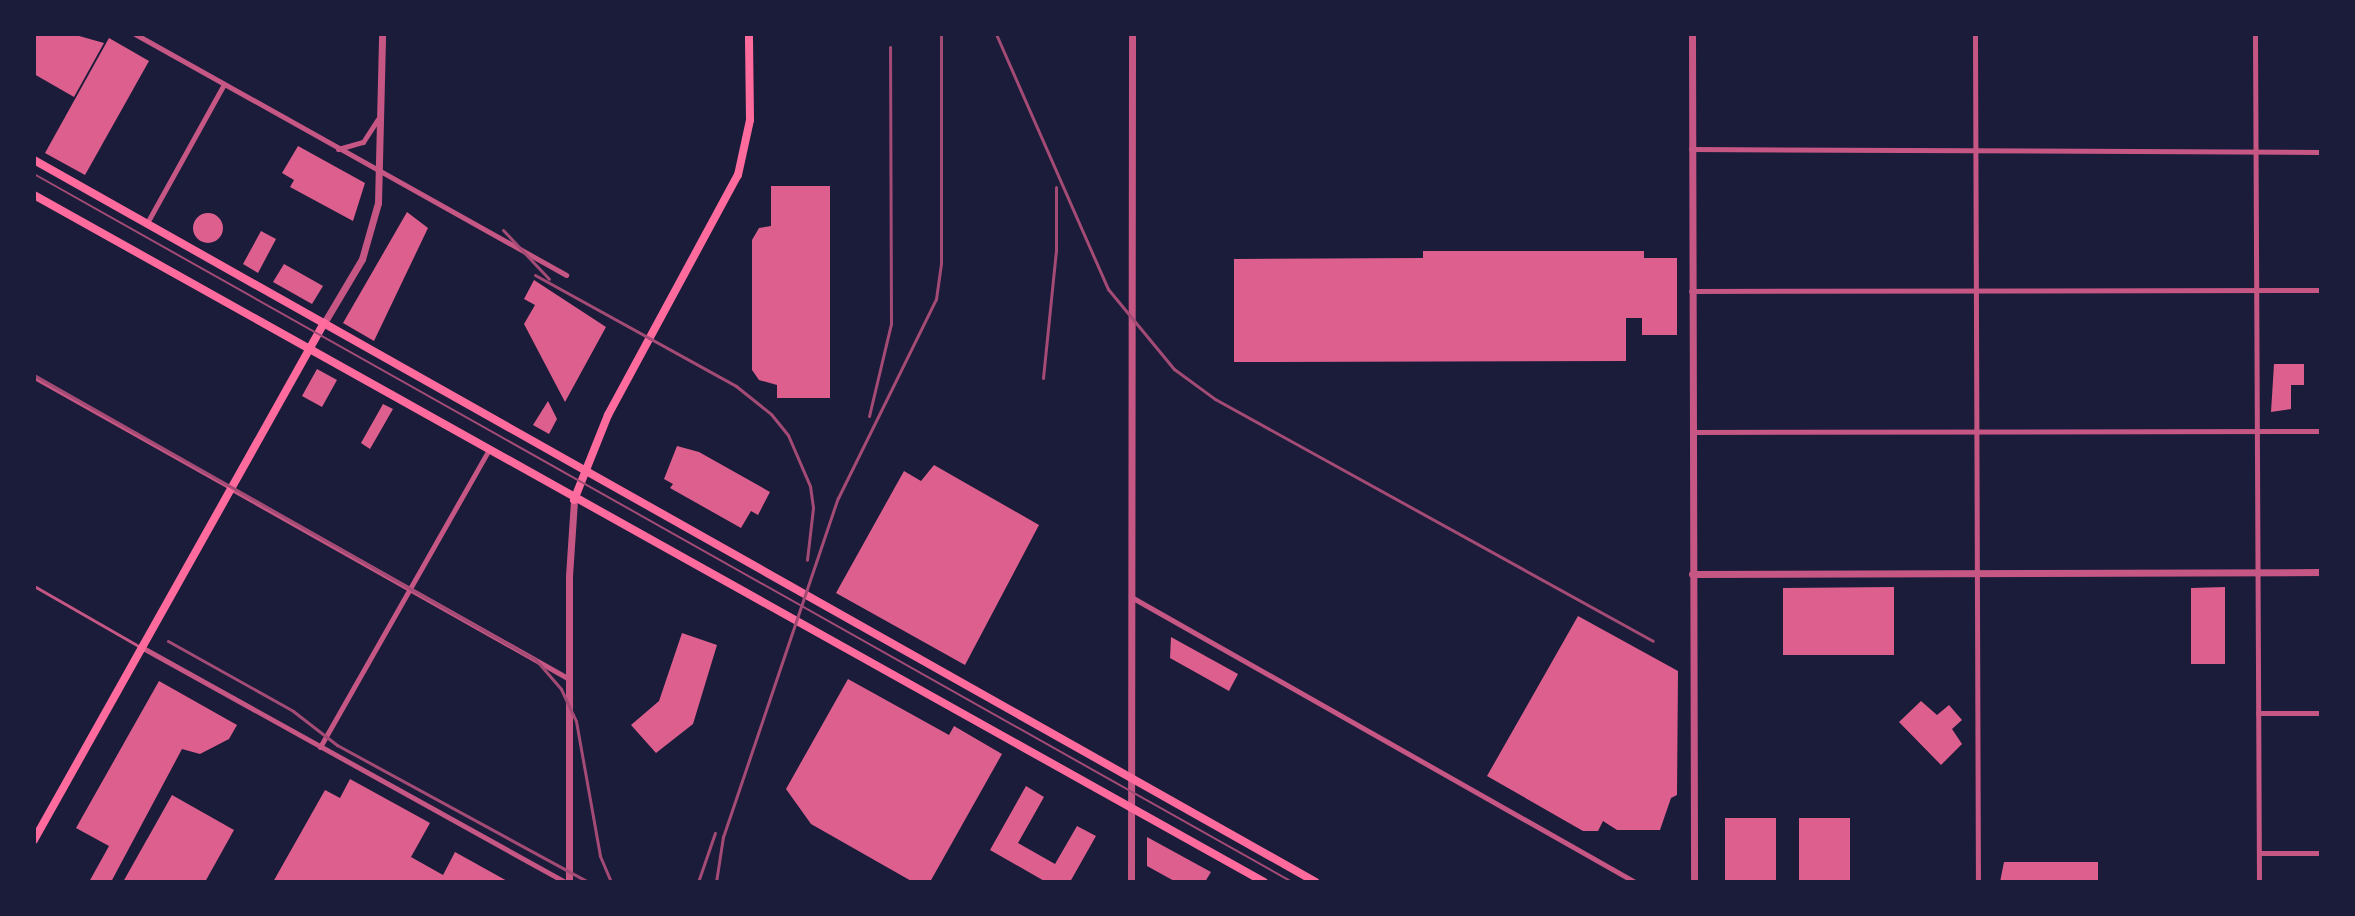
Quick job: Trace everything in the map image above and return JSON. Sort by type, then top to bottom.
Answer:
[{"type":"main road","points":[[574,500],[627,378],[738,175],[750,120],[749,34]]},
{"type":"main road","points":[[34,160],[1316,882]]},
{"type":"main road","points":[[34,195],[1132,812],[1264,882]]},
{"type":"main road","points":[[34,851],[37,836],[324,323]]},
{"type":"street","points":[[135,34],[380,174],[566,275]]},
{"type":"street","points":[[324,323],[362,259],[380,174],[382,34]]},
{"type":"street","points":[[1131,882],[1132,34]]},
{"type":"street","points":[[1692,34],[1694,882]]},
{"type":"street","points":[[1975,34],[1978,882]]},
{"type":"street","points":[[2255,34],[2259,882]]},
{"type":"street","points":[[146,224],[224,84]]},
{"type":"street","points":[[337,149],[363,142],[381,111]]},
{"type":"street","points":[[1691,149],[2321,152]]},
{"type":"street","points":[[1691,291],[2321,290]]},
{"type":"street","points":[[1692,432],[2321,431]]},
{"type":"street","points":[[320,747],[488,451]]},
{"type":"street","points":[[230,488],[569,679]]},
{"type":"street","points":[[142,648],[567,882],[574,500]]},
{"type":"street","points":[[1692,574],[2321,572]]},
{"type":"street","points":[[1133,598],[1635,882]]},
{"type":"street","points":[[2258,713],[2321,713]]},
{"type":"street","points":[[2259,853],[2321,853]]},
{"type":"lane","points":[[34,378],[230,488]]},
{"type":"lane","points":[[34,586],[142,648]]},
{"type":"building","points":[[36,34],[72,34],[104,43],[74,97],[34,74]]},
{"type":"building","points":[[109,38],[149,61],[85,175],[45,153]]},
{"type":"building","points":[[298,146],[365,183],[353,221],[290,187],[294,180],[282,173]]},
{"type":"building","points":[[771,186],[830,186],[830,398],[777,398],[777,385],[759,380],[752,370],[752,240],[759,228],[771,226]]},
{"type":"building","points":[[407,212],[428,228],[374,341],[343,323]]},
{"type":"building","points":[[208,213],[219,217],[223,228],[219,239],[208,243],[197,239],[193,228],[197,217]]},
{"type":"building","points":[[261,231],[276,239],[258,273],[243,264]]},
{"type":"building","points":[[1423,251],[1644,251],[1644,258],[1677,258],[1677,335],[1642,335],[1642,318],[1626,318],[1626,361],[1234,362],[1234,259],[1423,258]]},
{"type":"building","points":[[284,264],[323,286],[312,304],[273,282]]},
{"type":"building","points":[[534,280],[606,327],[565,402],[524,324],[535,305],[524,299]]},
{"type":"building","points":[[2274,364],[2304,364],[2304,385],[2291,385],[2291,409],[2271,412]]},
{"type":"building","points":[[317,369],[337,380],[322,407],[302,396]]},
{"type":"building","points":[[548,401],[557,419],[549,434],[533,425]]},
{"type":"building","points":[[383,404],[393,409],[370,449],[361,443]]},
{"type":"building","points":[[677,446],[699,452],[770,492],[758,515],[751,511],[741,528],[670,488],[673,484],[664,479]]},
{"type":"building","points":[[934,465],[1039,525],[965,665],[836,593],[904,471],[921,481]]},
{"type":"building","points":[[1894,587],[1894,655],[1783,655],[1783,588]]},
{"type":"building","points":[[2225,587],[2225,664],[2191,664],[2191,588]]},
{"type":"building","points":[[1578,616],[1678,671],[1677,795],[1671,798],[1660,830],[1617,830],[1603,821],[1598,831],[1583,831],[1487,776]]},
{"type":"building","points":[[682,633],[717,645],[693,724],[656,753],[631,725],[659,701]]},
{"type":"building","points":[[1171,637],[1238,674],[1229,691],[1170,658]]},
{"type":"building","points":[[848,679],[949,735],[954,726],[1002,754],[930,882],[913,882],[811,824],[786,789]]},
{"type":"building","points":[[159,681],[237,725],[229,739],[200,754],[182,749],[111,882],[89,882],[109,846],[76,828]]},
{"type":"building","points":[[1921,701],[1937,715],[1949,705],[1962,720],[1952,729],[1962,744],[1941,765],[1899,722]]},
{"type":"building","points":[[350,779],[430,823],[411,857],[443,875],[455,852],[509,882],[273,882],[325,790],[340,798]]},
{"type":"building","points":[[1026,786],[1044,797],[1018,843],[1055,864],[1077,826],[1096,836],[1070,882],[1046,882],[990,850]]},
{"type":"building","points":[[172,795],[234,830],[205,882],[123,882]]},
{"type":"building","points":[[1725,818],[1776,818],[1776,882],[1725,882]]},
{"type":"building","points":[[1799,818],[1850,818],[1850,882],[1799,882]]},
{"type":"building","points":[[1147,837],[1211,872],[1205,882],[1176,882],[1147,866]]},
{"type":"building","points":[[2004,862],[2098,862],[2098,882],[2000,882]]},
{"type":"tram line","points":[[34,174],[1292,882]]},
{"type":"railway","points":[[716,882],[723,837],[838,498],[936,299],[941,262],[941,34]]},
{"type":"railway","points":[[996,34],[1108,289],[1174,369],[1215,399],[1653,641]]},
{"type":"railway","points":[[869,416],[891,324],[890,47]]},
{"type":"railway","points":[[1043,378],[1056,251],[1056,187]]},
{"type":"railway","points":[[503,230],[549,279]]},
{"type":"railway","points":[[535,275],[736,386],[771,414],[788,435],[810,486],[813,508],[807,560]]},
{"type":"railway","points":[[34,375],[536,660],[561,689],[576,721],[600,856],[611,882]]},
{"type":"railway","points":[[168,641],[293,711],[337,745],[588,882]]},
{"type":"railway","points":[[698,882],[715,833]]}]
